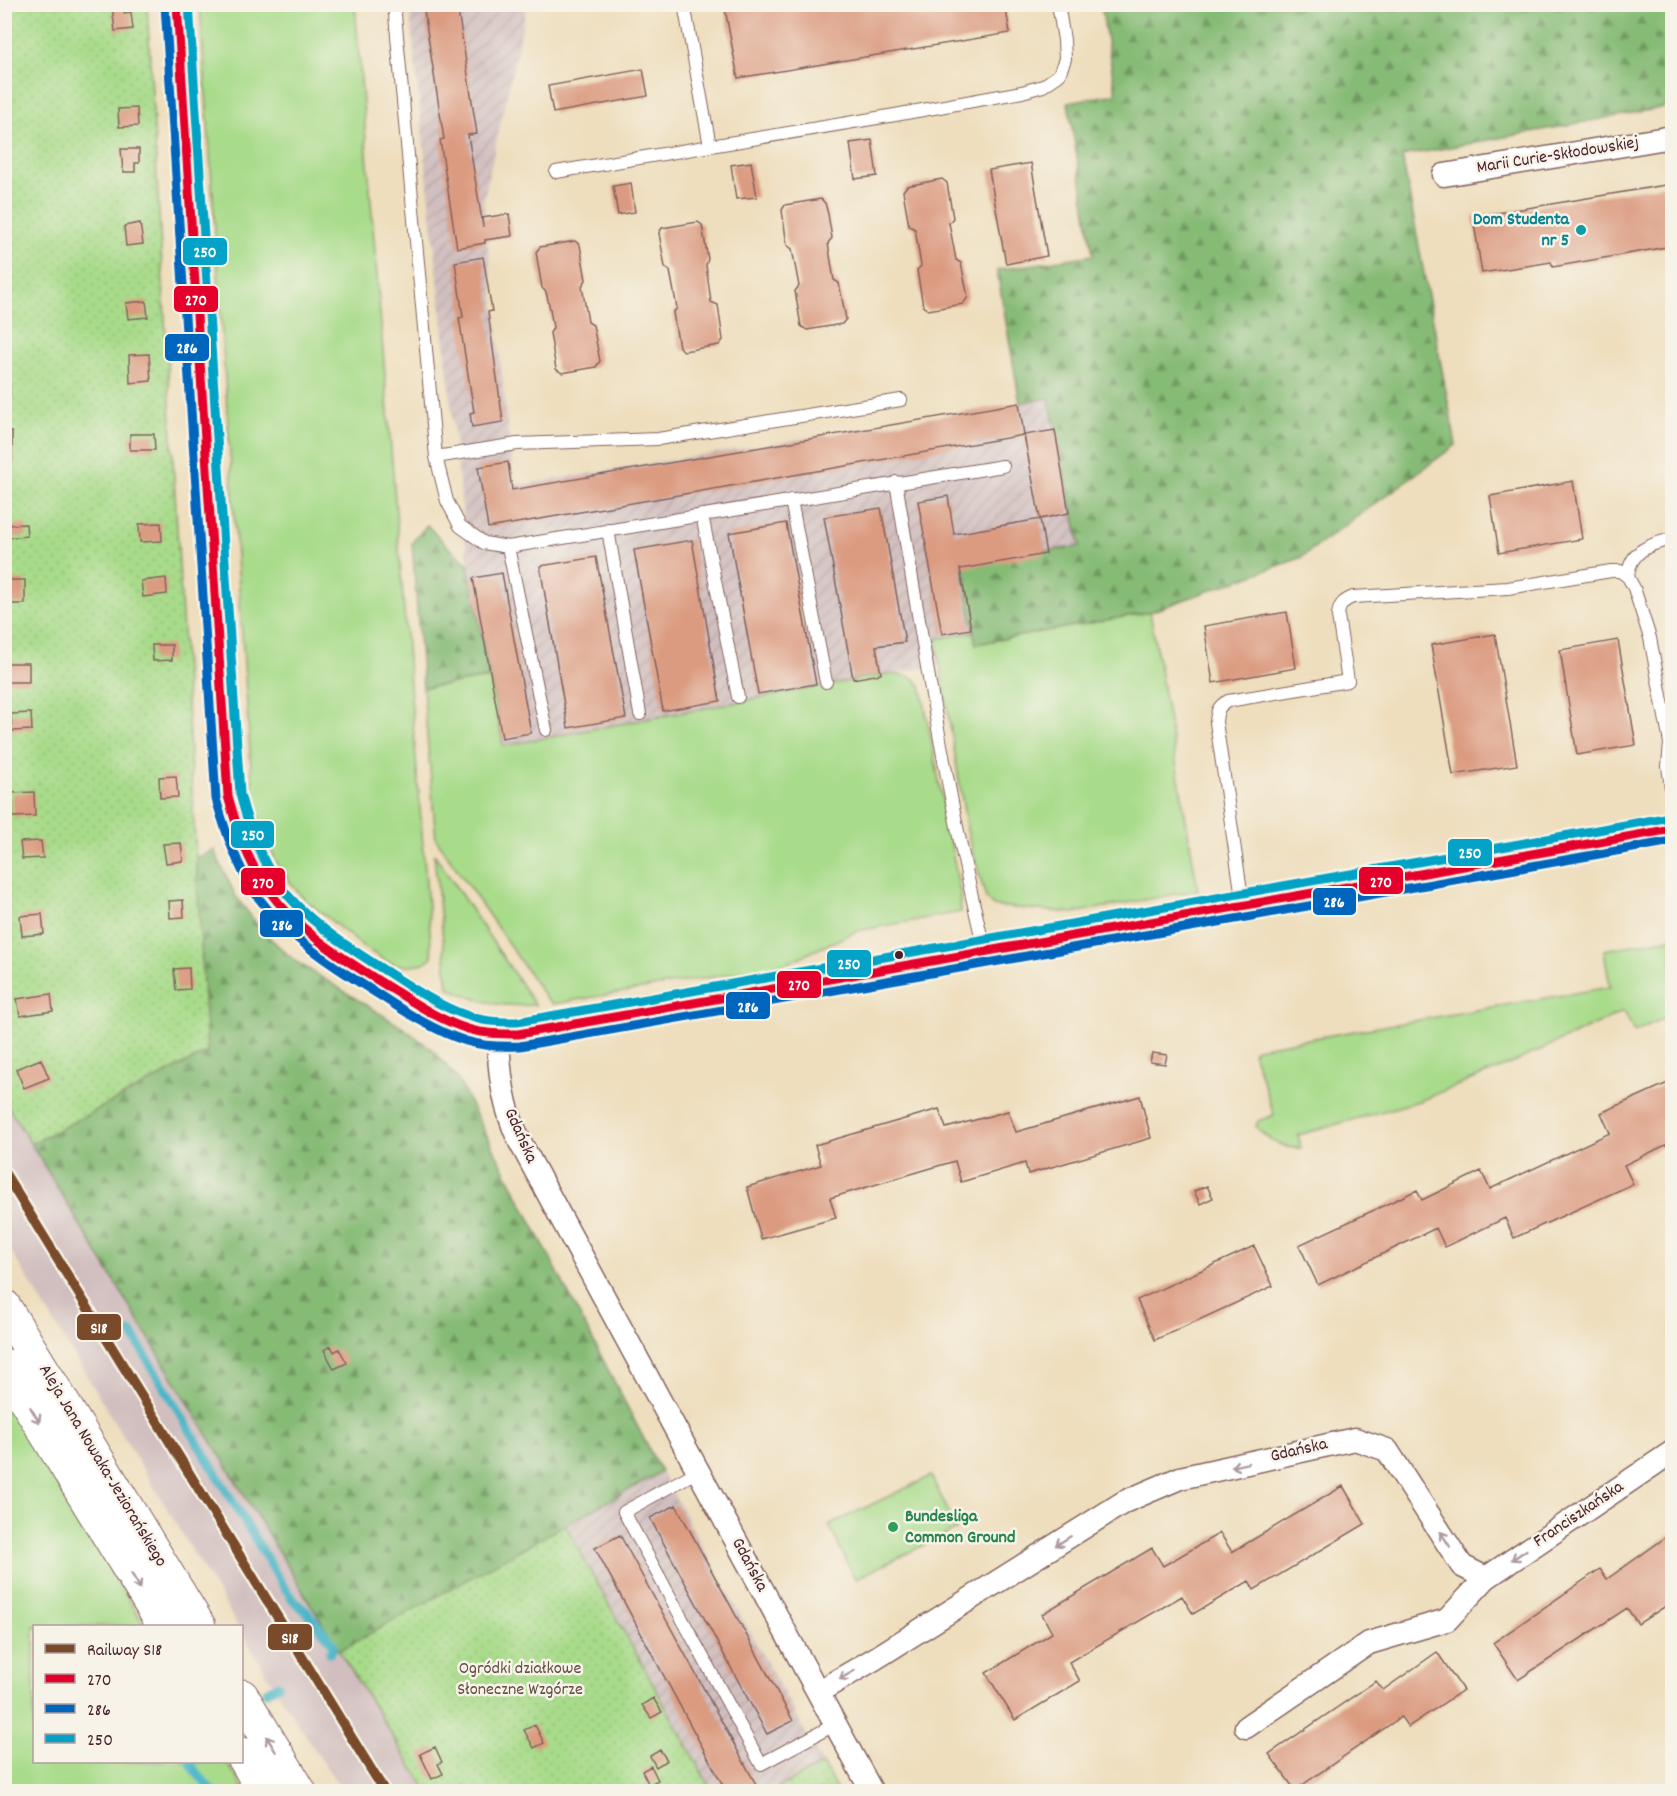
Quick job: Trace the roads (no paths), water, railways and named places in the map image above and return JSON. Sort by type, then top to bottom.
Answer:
[{"type":"main road","name":"Aleja Jana Nowaka-Jeziorańskiego","points":[[4,1306],[198,1625]]},
{"type":"main road","name":"Aleja Jana Nowaka-Jeziorańskiego","points":[[4,1365],[163,1625]]},
{"type":"main road","points":[[243,1698],[300,1791]]},
{"type":"main road","points":[[243,1756],[264,1791]]},
{"type":"street","points":[[177,4],[225,755],[228,796],[236,828],[246,854],[276,900],[296,921],[332,950],[443,1018],[463,1027],[498,1034],[547,1029],[1672,829]]},
{"type":"street","name":"Marii Curie-Skłodowskiej","points":[[1444,175],[1672,137]]},
{"type":"street","name":"Gdańska","points":[[498,1034],[501,1086],[512,1125],[872,1791]]},
{"type":"street","name":"Gdańska","points":[[818,1692],[1124,1502],[1180,1478],[1355,1439],[1387,1450],[1462,1566],[1486,1578]]},
{"type":"street","name":"Franciszkańska","points":[[1486,1578],[1672,1452]]},
{"type":"street","points":[[1246,1727],[1369,1643],[1447,1620],[1486,1578]]},
{"type":"lane","points":[[394,4],[436,457],[447,501],[460,526],[484,543],[508,547],[1003,466]]},
{"type":"lane","points":[[684,4],[710,146]]},
{"type":"lane","points":[[556,172],[895,115],[1022,92],[1043,86],[1059,75],[1065,59],[1058,4]]},
{"type":"lane","points":[[436,457],[517,444],[658,439],[901,400]]},
{"type":"lane","points":[[896,482],[926,667],[964,861],[985,952]]},
{"type":"lane","points":[[791,500],[826,682]]},
{"type":"lane","points":[[702,515],[738,697]]},
{"type":"lane","points":[[608,531],[640,714]]},
{"type":"lane","points":[[1628,577],[1629,563],[1633,556],[1642,549],[1672,539]]},
{"type":"lane","points":[[508,547],[546,730]]},
{"type":"lane","points":[[1243,904],[1216,712],[1220,705],[1228,701],[1348,681],[1338,616],[1339,607],[1345,600],[1353,597],[1508,588],[1620,571],[1628,577],[1634,588],[1650,639],[1671,742],[1668,766],[1672,796]]},
{"type":"lane","points":[[698,1471],[624,1512],[761,1764],[836,1724]]},
{"type":"waterway","points":[[131,1332],[284,1587],[333,1644],[330,1653]]},
{"type":"waterway","points":[[266,1692],[278,1685]]},
{"type":"waterway","points":[[191,1763],[213,1792]]},
{"type":"rail line","name":"S18","points":[[4,1172],[385,1792]]},
{"type":"place","name":"Dom Studenta nr 5","points":[[1581,230]]},
{"type":"place","name":"Bundesliga Common Ground","points":[[893,1527]]},
{"type":"park label","name":"Ogródki działkowe Słoneczne Wzgórze","points":[[520,1679]]}]
